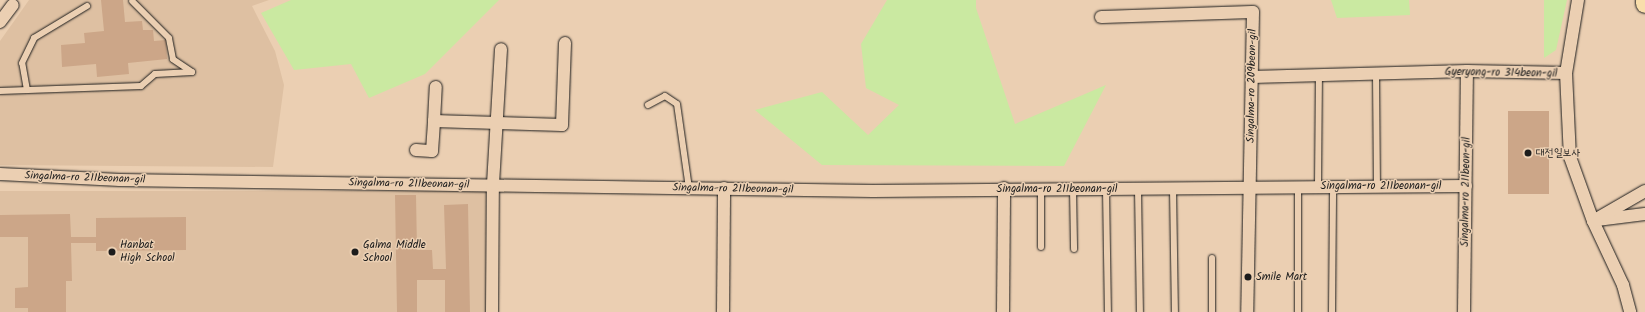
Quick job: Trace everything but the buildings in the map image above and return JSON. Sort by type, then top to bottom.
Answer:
[{"type":"street","points":[[1566,73],[1578,0]]},
{"type":"street","points":[[0,22],[15,2]]},
{"type":"street","name":"Singalma-ro 209beon-gil","points":[[1101,17],[1253,12],[1247,312]]},
{"type":"street","points":[[434,121],[562,125],[564,43]]},
{"type":"street","points":[[492,312],[493,184],[498,124],[501,50]]},
{"type":"street","name":"Gyeryong-ro 314beon-gil","points":[[1252,77],[1467,71],[1566,73],[1570,157],[1593,221],[1623,285],[1630,312]]},
{"type":"street","name":"Singalma-ro 211beon-gil","points":[[1464,312],[1467,71]]},
{"type":"street","points":[[416,150],[432,151],[436,87]]},
{"type":"street","name":"Singalma-ro 211beonan-gil","points":[[0,174],[127,180],[493,184],[873,191],[1004,188],[1250,189],[1318,186],[1466,186]]},
{"type":"street","points":[[723,312],[724,188]]},
{"type":"street","points":[[1003,312],[1004,188]]},
{"type":"street","points":[[1593,221],[1645,191]]},
{"type":"street","points":[[1593,221],[1645,214]]},
{"type":"lane","points":[[0,91],[141,86],[155,74],[192,72],[173,59],[169,38],[132,1]]},
{"type":"lane","points":[[27,90],[22,63],[34,38],[87,6]]},
{"type":"lane","points":[[1376,74],[1377,186]]},
{"type":"lane","points":[[1318,186],[1319,76]]},
{"type":"lane","points":[[648,105],[665,96],[677,104],[689,188]]},
{"type":"lane","points":[[1332,312],[1333,186]]},
{"type":"lane","points":[[1298,187],[1298,312]]},
{"type":"lane","points":[[1041,188],[1041,247]]},
{"type":"lane","points":[[1073,189],[1074,249]]},
{"type":"lane","points":[[1106,189],[1108,312]]},
{"type":"lane","points":[[1138,189],[1140,312]]},
{"type":"lane","points":[[1173,189],[1175,312]]},
{"type":"lane","points":[[1212,258],[1212,312]]},
{"type":"shaded area","points":[[29,0],[269,0],[252,6],[275,51],[284,85],[273,167],[0,165],[0,41]]},
{"type":"shaded area","points":[[0,191],[486,191],[486,312],[0,312]]},
{"type":"green space","points":[[291,0],[499,0],[425,74],[369,98],[351,64],[294,70],[261,13]]},
{"type":"green space","points":[[887,0],[976,0],[976,8],[1015,124],[1106,85],[1064,166],[822,165],[755,110],[822,92],[868,135],[899,105],[866,88],[861,44]]},
{"type":"green space","points":[[1331,0],[1409,0],[1410,15],[1337,18]]},
{"type":"green space","points":[[1544,0],[1567,0],[1556,50],[1544,58]]},
{"type":"place","name":"대전일보사","points":[[1528,153]]},
{"type":"place","name":"Hanbat High School","points":[[112,252]]},
{"type":"place","name":"Galma Middle School","points":[[355,252]]},
{"type":"place","name":"Smile Mart","points":[[1248,277]]}]
